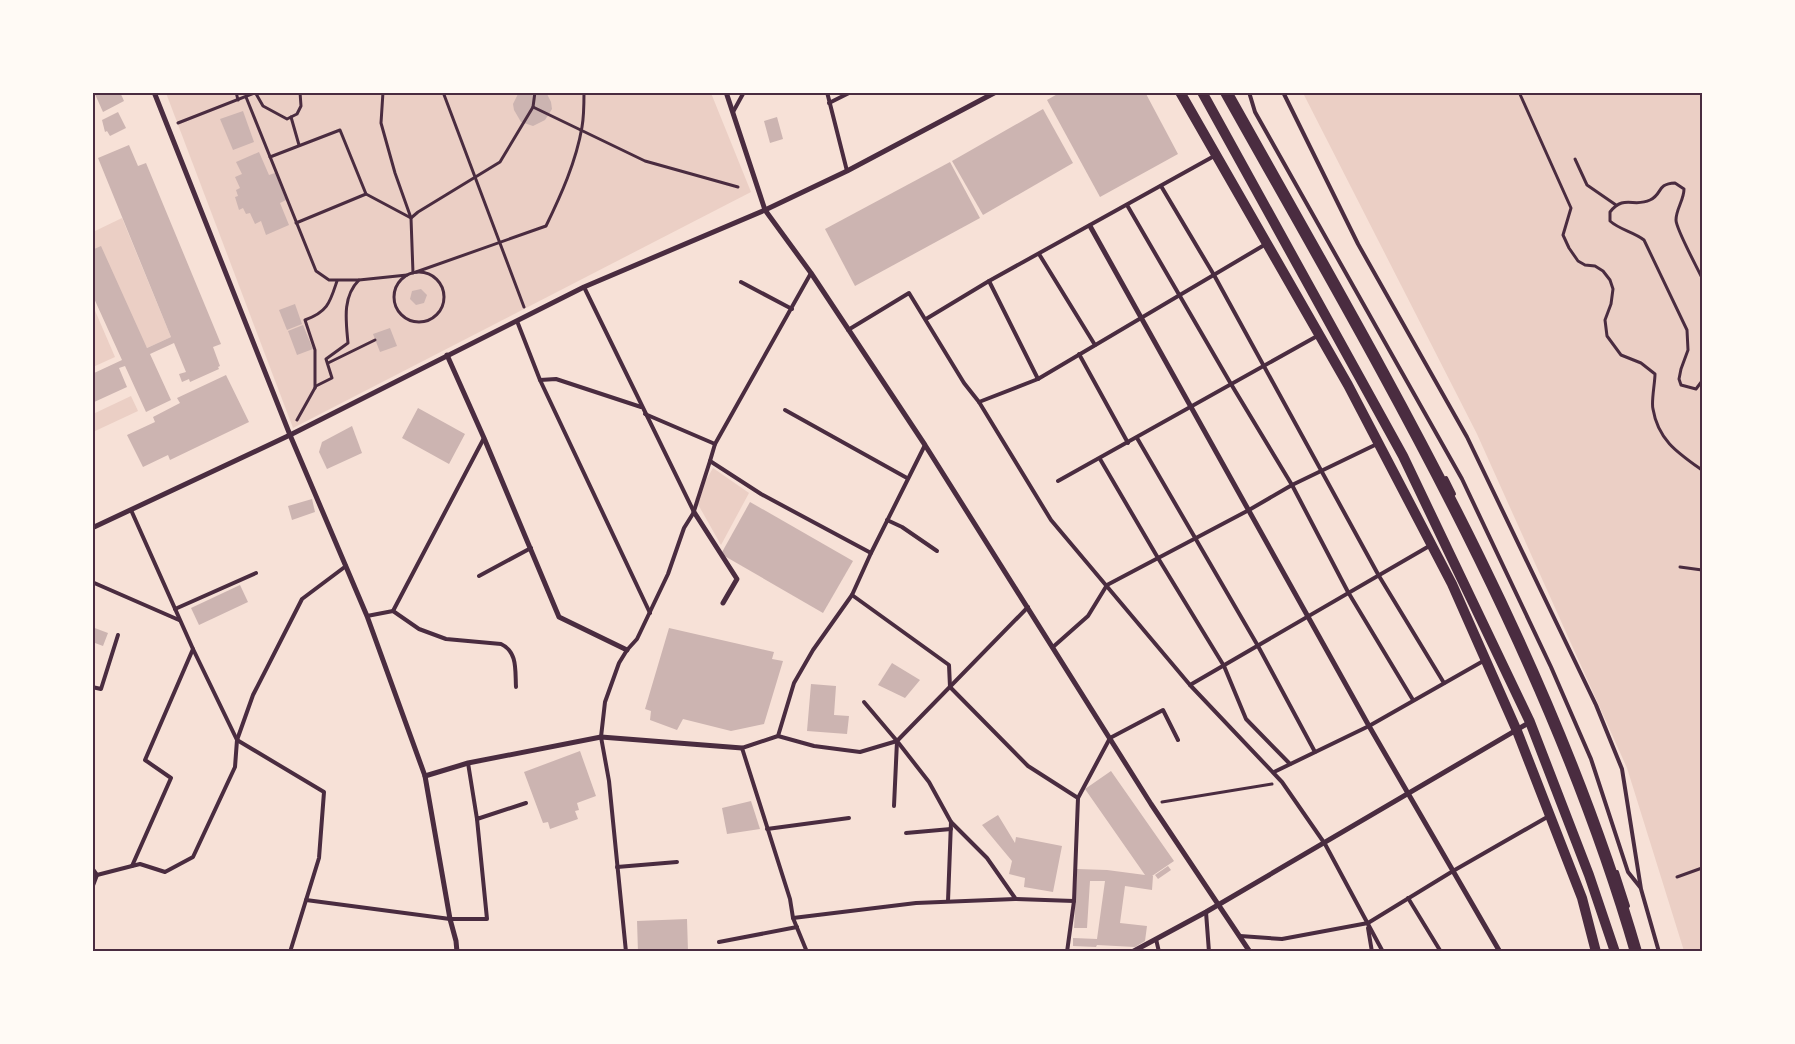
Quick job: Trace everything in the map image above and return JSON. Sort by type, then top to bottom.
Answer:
[{"type":"highway","points":[[1226,92],[1380,365],[1489,576],[1539,684],[1585,800],[1618,888],[1636,952]]},
{"type":"main road","points":[[1180,92],[1348,385],[1452,584],[1517,731],[1582,898],[1596,951]]},
{"type":"main road","points":[[1202,92],[1403,456],[1530,722],[1615,952]]},
{"type":"street","points":[[154,92],[290,435],[367,616],[425,776],[457,952]]},
{"type":"street","points":[[726,92],[765,210],[812,273],[925,446],[1152,804],[1250,952]]},
{"type":"street","points":[[92,528],[290,435],[584,287],[765,210],[847,171],[996,92]]},
{"type":"street","points":[[1090,226],[1369,726],[1500,952]]},
{"type":"street","points":[[447,355],[559,617],[627,650]]},
{"type":"street","points":[[694,512],[737,580],[724,603]]},
{"type":"street","points":[[1132,952],[1325,844],[1530,722]]},
{"type":"street","points":[[425,776],[468,763],[601,737],[742,748]]},
{"type":"lane","points":[[732,113],[744,92]]},
{"type":"lane","points":[[827,92],[847,171]]},
{"type":"lane","points":[[829,103],[852,92]]},
{"type":"lane","points":[[1249,92],[1254,112],[1462,479],[1551,667],[1591,759],[1628,872],[1641,889]]},
{"type":"lane","points":[[1283,92],[1358,244],[1467,436],[1596,705],[1622,769],[1641,889],[1659,952]]},
{"type":"lane","points":[[1242,110],[1432,453]]},
{"type":"lane","points":[[926,319],[989,281],[1216,155]]},
{"type":"lane","points":[[1162,186],[1214,275],[1379,576],[1444,683]]},
{"type":"lane","points":[[1127,205],[1292,485],[1348,592],[1413,700]]},
{"type":"lane","points":[[979,402],[1038,379],[1266,244]]},
{"type":"lane","points":[[1039,254],[1096,345]]},
{"type":"lane","points":[[626,952],[609,781],[601,737],[605,702],[619,663],[637,639],[650,613],[684,528],[694,512],[715,444],[812,273]]},
{"type":"lane","points":[[989,281],[1038,379]]},
{"type":"lane","points":[[741,282],[792,309]]},
{"type":"lane","points":[[584,287],[694,512]]},
{"type":"lane","points":[[848,330],[909,293],[964,383],[979,402],[1051,520],[1190,685],[1282,782],[1325,844],[1383,952]]},
{"type":"lane","points":[[517,320],[540,380],[650,613]]},
{"type":"lane","points":[[1058,481],[1319,335]]},
{"type":"lane","points":[[1080,354],[1128,443]]},
{"type":"lane","points":[[540,380],[556,379],[641,407]]},
{"type":"lane","points":[[785,410],[907,478]]},
{"type":"lane","points":[[645,414],[715,444]]},
{"type":"lane","points":[[393,611],[484,438]]},
{"type":"lane","points":[[1137,438],[1258,646],[1315,752]]},
{"type":"lane","points":[[1053,647],[1088,616],[1106,585],[1249,510],[1292,485],[1378,443]]},
{"type":"lane","points":[[778,736],[794,683],[813,650],[852,595],[870,553],[925,446]]},
{"type":"lane","points":[[1100,459],[1224,666],[1246,718],[1290,764]]},
{"type":"lane","points":[[710,461],[761,494],[870,553]]},
{"type":"lane","points":[[1441,470],[1455,496]]},
{"type":"lane","points":[[1459,505],[1535,666]]},
{"type":"lane","points":[[131,510],[179,620],[237,740],[324,792],[320,858],[290,952]]},
{"type":"lane","points":[[888,520],[902,527],[937,551]]},
{"type":"lane","points":[[1190,685],[1431,545]]},
{"type":"lane","points":[[480,576],[531,548]]},
{"type":"lane","points":[[97,875],[140,864],[164,872],[193,857],[235,767],[237,740],[254,695],[302,599],[346,566]]},
{"type":"lane","points":[[175,609],[256,573]]},
{"type":"lane","points":[[92,582],[179,620]]},
{"type":"lane","points":[[852,595],[949,664],[950,686],[1028,766],[1078,798]]},
{"type":"lane","points":[[807,952],[793,918],[790,899],[742,748],[778,736],[814,746],[860,752],[897,741],[1028,607]]},
{"type":"lane","points":[[367,616],[393,611],[419,629],[446,639],[502,644],[509,648],[514,657],[516,687]]},
{"type":"lane","points":[[92,688],[101,689],[118,634]]},
{"type":"lane","points":[[132,866],[171,778],[145,760],[193,650]]},
{"type":"lane","points":[[1274,772],[1369,726],[1485,660]]},
{"type":"lane","points":[[1547,692],[1621,884],[1628,909]]},
{"type":"lane","points":[[864,702],[929,782],[951,822],[987,858],[1015,899]]},
{"type":"lane","points":[[1068,952],[1074,901],[1078,798],[1110,738],[1163,710],[1178,740]]},
{"type":"lane","points":[[894,806],[897,741]]},
{"type":"lane","points":[[306,900],[450,919],[487,919],[477,819],[468,763]]},
{"type":"lane","points":[[477,819],[526,803]]},
{"type":"lane","points":[[1240,936],[1282,939],[1368,923],[1453,871],[1550,816]]},
{"type":"lane","points":[[767,829],[849,818]]},
{"type":"lane","points":[[948,901],[951,822]]},
{"type":"lane","points":[[906,833],[951,829]]},
{"type":"lane","points":[[618,867],[676,862]]},
{"type":"lane","points":[[92,868],[97,875]]},
{"type":"lane","points":[[92,888],[97,875]]},
{"type":"lane","points":[[1408,898],[1441,952]]},
{"type":"lane","points":[[793,918],[916,903],[948,901],[1015,899],[1074,901]]},
{"type":"lane","points":[[1206,912],[1209,952]]},
{"type":"lane","points":[[1368,923],[1372,952]]},
{"type":"lane","points":[[720,942],[797,928]]},
{"type":"lane","points":[[1636,934],[1641,952]]},
{"type":"lane","points":[[1156,939],[1158,952]]},
{"type":"path","points":[[236,92],[238,100]]},
{"type":"path","points":[[178,123],[256,93],[263,106],[287,119],[297,114],[300,92]]},
{"type":"path","points":[[383,92],[381,123],[395,173],[411,218],[414,272]]},
{"type":"path","points":[[444,92],[527,316]]},
{"type":"path","points":[[411,218],[500,162],[533,107],[535,92]]},
{"type":"path","points":[[246,97],[316,271],[329,280],[337,281],[408,275],[546,226],[565,187],[582,129],[584,92]]},
{"type":"path","points":[[1519,92],[1571,208],[1563,235],[1568,248],[1578,261],[1603,270],[1610,280],[1613,289],[1611,304],[1605,320],[1607,336],[1621,355],[1641,363],[1655,374],[1652,407],[1660,431],[1674,450],[1702,470]]},
{"type":"path","points":[[533,107],[645,160],[738,187]]},
{"type":"path","points":[[291,117],[299,146]]},
{"type":"path","points":[[270,157],[340,130],[366,194],[411,218]]},
{"type":"path","points":[[1575,159],[1587,185],[1616,205]]},
{"type":"path","points":[[1702,278],[1676,222],[1678,209],[1684,196],[1684,189],[1675,183],[1666,183],[1652,200],[1624,202],[1616,205],[1610,212],[1610,221],[1637,234],[1644,240],[1687,330],[1688,350],[1681,369],[1679,379],[1681,385],[1696,388],[1702,381]]},
{"type":"path","points":[[296,223],[366,194]]},
{"type":"path","points":[[408,275],[397,288],[395,296],[399,312],[413,322],[430,320],[442,309],[444,292],[436,279],[430,275],[414,272]]},
{"type":"path","points":[[293,428],[316,386],[332,378],[326,359],[348,343],[345,312],[353,286],[359,280]]},
{"type":"path","points":[[315,388],[316,350],[303,321],[321,313],[328,305],[337,281]]},
{"type":"path","points":[[306,331],[308,331],[311,344]]},
{"type":"path","points":[[328,363],[375,340]]},
{"type":"path","points":[[1680,567],[1702,570]]},
{"type":"path","points":[[1152,804],[1282,782]]},
{"type":"path","points":[[1677,877],[1702,868]]},
{"type":"shaded area","points":[[166,93],[711,93],[751,192],[293,428]]},
{"type":"shaded area","points":[[1303,93],[1702,93],[1702,951],[1684,951],[1627,768],[1477,434]]},
{"type":"shaded area","points":[[122,218],[171,337],[147,348],[93,250],[93,232]]},
{"type":"shaded area","points":[[93,306],[115,357],[92,367]]},
{"type":"shaded area","points":[[131,396],[138,411],[93,432],[93,414]]},
{"type":"shaded area","points":[[713,468],[749,493],[721,545],[695,499]]},
{"type":"building","points":[[94,92],[120,92],[124,101],[103,112]]},
{"type":"building","points":[[519,92],[546,92],[552,109],[545,120],[533,126],[521,122],[514,110],[513,104]]},
{"type":"building","points":[[1061,92],[1145,92],[1178,154],[1100,197],[1047,100]]},
{"type":"building","points":[[1043,109],[1073,163],[983,215],[952,161]]},
{"type":"building","points":[[243,111],[254,142],[233,150],[220,119]]},
{"type":"building","points":[[118,112],[126,128],[110,136],[107,131],[105,132],[102,120]]},
{"type":"building","points":[[777,117],[783,139],[770,143],[764,121]]},
{"type":"building","points":[[129,145],[138,166],[146,163],[221,344],[213,347],[220,366],[218,367],[219,369],[190,382],[189,379],[182,382],[179,374],[186,372],[174,343],[150,354],[171,400],[146,412],[125,366],[119,368],[127,387],[92,403],[92,374],[122,360],[92,294],[92,250],[101,246],[147,348],[171,337],[98,158]]},
{"type":"building","points":[[259,152],[269,175],[275,173],[286,200],[280,203],[289,225],[266,235],[261,221],[255,224],[250,213],[246,214],[243,208],[239,210],[235,197],[238,196],[236,190],[240,188],[235,177],[242,174],[236,162]]},
{"type":"building","points":[[950,162],[980,218],[855,286],[825,229]]},
{"type":"building","points":[[421,289],[427,295],[424,303],[416,305],[410,299],[412,291]]},
{"type":"building","points":[[295,304],[302,324],[287,330],[279,310]]},
{"type":"building","points":[[303,325],[313,349],[297,355],[288,331]]},
{"type":"building","points":[[390,328],[397,346],[380,352],[373,334]]},
{"type":"building","points":[[226,375],[249,422],[170,460],[168,455],[143,467],[127,435],[155,422],[153,417],[180,403],[177,398]]},
{"type":"building","points":[[418,408],[465,434],[449,464],[402,438]]},
{"type":"building","points":[[352,426],[362,453],[327,469],[319,452],[322,442]]},
{"type":"building","points":[[312,499],[315,512],[292,520],[288,506]]},
{"type":"building","points":[[750,502],[853,561],[823,613],[721,554]]},
{"type":"building","points":[[240,585],[248,602],[199,625],[191,608]]},
{"type":"building","points":[[92,627],[108,633],[103,646],[95,643],[92,648]]},
{"type":"building","points":[[669,628],[774,652],[772,659],[783,661],[764,724],[731,731],[683,719],[677,730],[650,720],[651,711],[645,709]]},
{"type":"building","points":[[892,663],[920,680],[905,698],[878,685]]},
{"type":"building","points":[[811,684],[836,686],[834,715],[849,716],[847,734],[807,731]]},
{"type":"building","points":[[580,751],[596,796],[577,803],[579,810],[575,811],[578,819],[550,829],[548,822],[543,823],[524,772]]},
{"type":"building","points":[[1111,771],[1174,861],[1152,876],[1152,890],[1125,886],[1120,923],[1147,926],[1145,941],[1135,947],[1073,946],[1073,938],[1097,939],[1105,881],[1090,881],[1087,928],[1074,928],[1077,869],[1107,870],[1145,875],[1085,789]]},
{"type":"building","points":[[751,801],[760,829],[727,834],[722,808]]},
{"type":"building","points":[[998,815],[1015,843],[1016,837],[1062,846],[1053,892],[1024,887],[1025,878],[1009,874],[1012,861],[982,825]]},
{"type":"building","points":[[1168,866],[1171,870],[1158,879],[1155,875]]},
{"type":"building","points":[[687,919],[688,952],[638,952],[637,921]]}]
